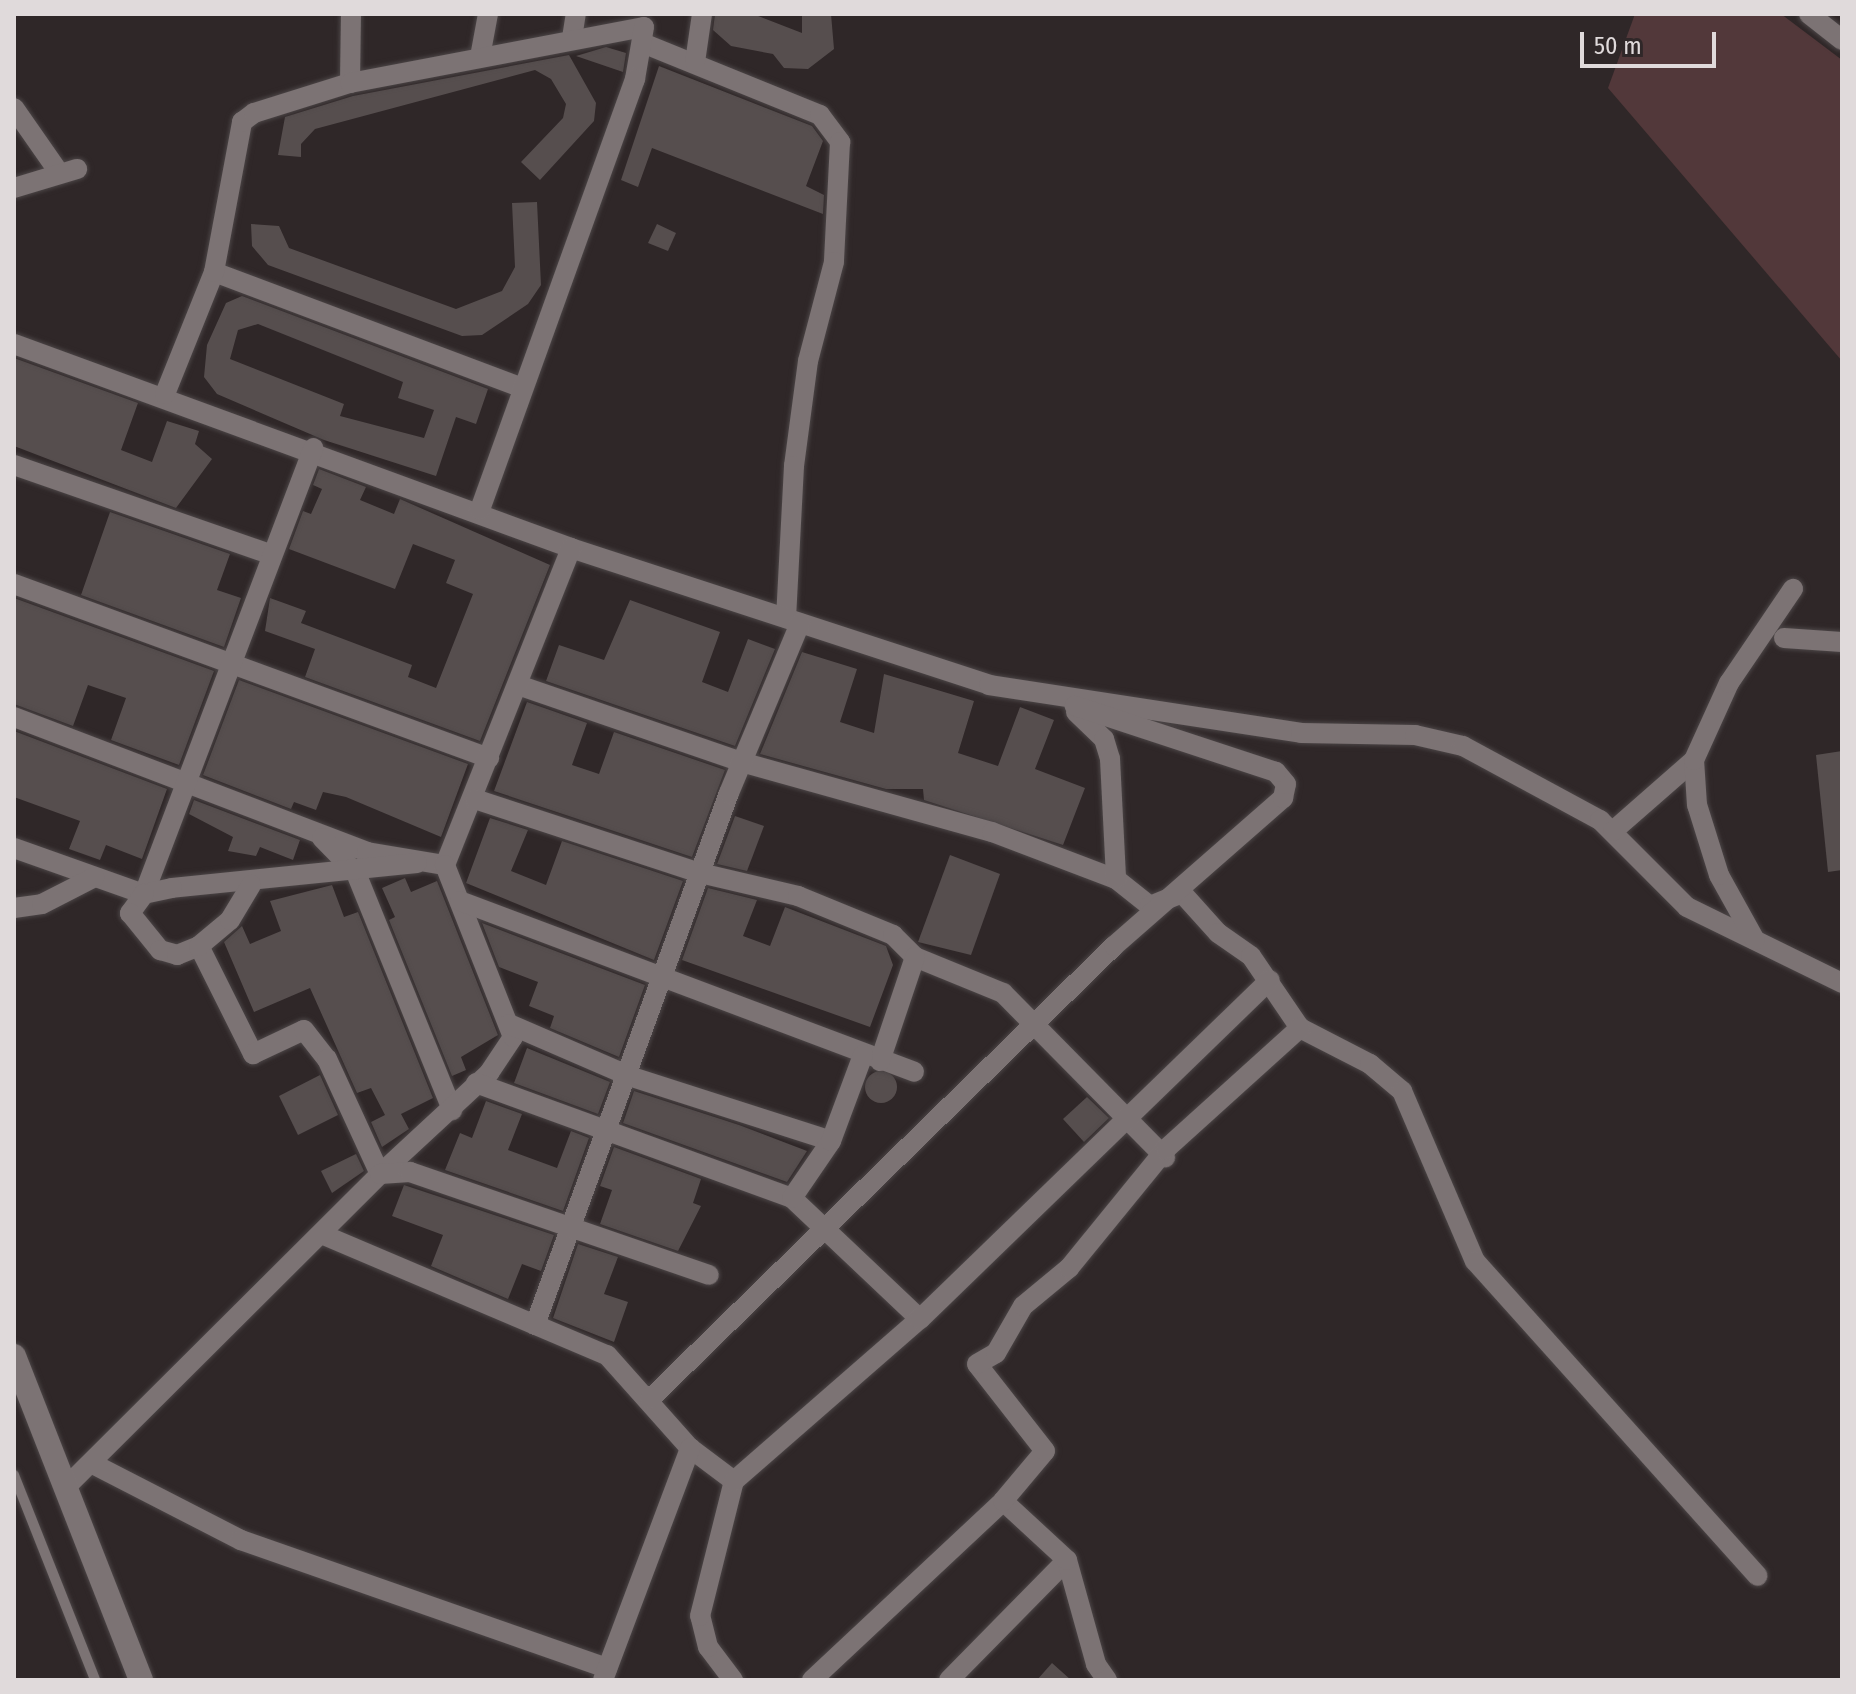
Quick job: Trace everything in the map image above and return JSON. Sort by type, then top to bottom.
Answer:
[{"type":"street","points":[[350,83],[351,14]]},
{"type":"street","points":[[480,57],[488,14]]},
{"type":"street","points":[[572,38],[576,14]]},
{"type":"street","points":[[695,62],[702,14]]},
{"type":"street","points":[[1809,14],[1842,40]]},
{"type":"street","points":[[165,394],[214,272],[242,122],[350,83],[572,38],[644,27],[645,44],[480,510]]},
{"type":"street","points":[[535,1325],[665,982],[700,873],[745,763],[793,620],[795,454],[808,361],[834,262],[840,142],[820,115],[645,44]]},
{"type":"street","points":[[14,108],[69,171],[14,188]]},
{"type":"street","points":[[214,272],[523,388]]},
{"type":"street","points":[[14,344],[313,448],[480,510],[571,548],[989,685],[1044,696],[1311,734],[1432,737],[1509,769],[1613,831],[1687,907],[1842,983]]},
{"type":"street","points":[[251,885],[230,920],[199,946],[177,955],[160,950],[130,913],[144,894],[185,779],[313,448]]},
{"type":"street","points":[[14,465],[272,555]]},
{"type":"street","points":[[68,1485],[326,1236],[380,1174],[452,1110],[505,1054],[513,1037],[509,1024],[445,865],[475,799],[571,548]]},
{"type":"street","points":[[14,584],[231,658],[489,758]]},
{"type":"street","points":[[1613,831],[1694,760],[1729,683],[1793,589]]},
{"type":"street","points":[[1784,638],[1842,642]]},
{"type":"street","points":[[518,685],[745,763],[992,832],[1116,879],[1150,906],[1182,893]]},
{"type":"street","points":[[1044,696],[1082,715],[1104,739],[1116,879]]},
{"type":"street","points":[[650,1399],[1035,1023],[1274,812],[1286,784],[1276,772],[1044,696]]},
{"type":"street","points":[[14,717],[313,829],[417,863]]},
{"type":"street","points":[[1694,760],[1697,805],[1719,875],[1758,943]]},
{"type":"street","points":[[475,799],[700,873],[798,896],[893,935],[915,957],[1003,993],[1165,1157]]},
{"type":"street","points":[[313,829],[356,873],[452,1110]]},
{"type":"street","points":[[14,848],[144,894],[251,885],[417,863],[445,865]]},
{"type":"street","points":[[14,908],[42,904],[95,877]]},
{"type":"street","points":[[1182,893],[1270,980],[1300,1028],[1370,1064],[1402,1091],[1475,1261],[1758,1576]]},
{"type":"street","points":[[460,901],[665,982],[914,1072]]},
{"type":"street","points":[[199,946],[253,1054],[304,1030],[327,1059],[380,1174]]},
{"type":"street","points":[[792,1198],[831,1141],[915,957]]},
{"type":"street","points":[[733,1680],[708,1647],[700,1616],[734,1481],[920,1319],[1270,980]]},
{"type":"street","points":[[509,1024],[629,1076],[831,1141]]},
{"type":"street","points":[[812,1680],[1003,1501],[1045,1451],[977,1364],[996,1353],[1023,1306],[1069,1268],[1165,1157],[1300,1028]]},
{"type":"street","points":[[476,1083],[607,1135],[792,1198],[829,1225],[920,1319]]},
{"type":"street","points":[[380,1174],[410,1172],[709,1275]]},
{"type":"street","points":[[326,1236],[607,1355],[650,1399],[690,1448],[734,1481]]},
{"type":"street","points":[[14,1356],[68,1485],[141,1680]]},
{"type":"street","points":[[91,1463],[241,1540],[605,1674],[690,1448]]},
{"type":"street","points":[[1003,1501],[1067,1560],[1096,1664],[1107,1680]]},
{"type":"street","points":[[949,1680],[1067,1560]]},
{"type":"lane","points":[[14,1475],[95,1680]]},
{"type":"shaded area","points":[[1635,14],[1781,14],[1842,60],[1842,361],[1608,88]]},
{"type":"building","points":[[715,14],[753,14],[802,33],[802,14],[831,14],[834,49],[808,69],[784,68],[773,54],[731,46],[713,30]]},
{"type":"building","points":[[606,47],[626,53],[623,72],[576,56]]},
{"type":"building","points":[[569,55],[596,103],[594,121],[540,180],[521,162],[563,118],[566,104],[551,79],[535,70],[315,129],[301,144],[301,157],[278,155],[285,117],[353,96]]},
{"type":"building","points":[[659,66],[812,126],[823,141],[806,186],[824,195],[823,214],[652,148],[638,187],[621,180]]},
{"type":"building","points":[[537,202],[541,285],[528,304],[482,335],[462,336],[268,265],[252,246],[251,224],[279,226],[289,248],[456,309],[502,291],[515,267],[512,203]]},
{"type":"building","points":[[657,224],[676,233],[668,251],[648,243]]},
{"type":"building","points":[[242,296],[488,389],[476,424],[456,417],[436,476],[324,440],[217,394],[204,377],[207,345],[226,303]],"holes":[[[258,324],[403,382],[398,398],[434,410],[424,438],[340,416],[344,404],[230,359],[238,330]]]},
{"type":"building","points":[[14,358],[138,403],[121,450],[152,462],[167,421],[199,431],[195,444],[212,459],[176,508],[14,446]]},
{"type":"building","points":[[319,469],[366,487],[360,500],[394,514],[400,499],[550,565],[480,741],[305,677],[315,649],[265,631],[270,598],[306,611],[301,623],[412,665],[408,677],[436,688],[473,594],[446,583],[455,560],[413,544],[395,589],[289,549],[303,511],[311,514],[322,489],[313,485]]},
{"type":"building","points":[[110,512],[230,554],[217,590],[241,598],[224,647],[81,595]]},
{"type":"building","points":[[14,598],[214,671],[179,765],[111,740],[126,698],[88,685],[73,726],[14,704]]},
{"type":"building","points":[[630,600],[720,632],[702,682],[728,692],[748,639],[775,649],[735,746],[546,681],[559,645],[604,660]]},
{"type":"building","points":[[802,652],[857,669],[840,722],[874,733],[884,674],[974,701],[958,753],[998,766],[1020,707],[1054,720],[1035,769],[1085,788],[1063,845],[924,800],[923,789],[886,789],[760,754]]},
{"type":"building","points":[[239,680],[468,764],[441,837],[346,797],[323,792],[316,810],[294,802],[291,809],[203,775]]},
{"type":"building","points":[[527,702],[587,723],[572,765],[599,774],[614,732],[725,770],[692,857],[494,791]]},
{"type":"building","points":[[14,731],[167,789],[142,859],[106,845],[100,860],[69,849],[80,821],[14,797]]},
{"type":"building","points":[[1842,751],[1842,870],[1828,872],[1816,755]]},
{"type":"building","points":[[194,800],[300,840],[293,860],[260,847],[256,856],[228,851],[233,837],[189,814]]},
{"type":"building","points":[[735,816],[764,826],[747,871],[717,864]]},
{"type":"building","points":[[490,818],[528,830],[511,871],[546,885],[562,841],[683,881],[654,960],[466,883]]},
{"type":"building","points":[[950,855],[1000,874],[971,955],[918,942]]},
{"type":"building","points":[[405,878],[411,892],[437,881],[498,1035],[461,1057],[466,1070],[452,1076],[389,920],[395,917],[382,888]]},
{"type":"building","points":[[332,885],[344,917],[358,912],[433,1098],[401,1114],[409,1129],[382,1147],[371,1122],[385,1115],[371,1088],[357,1093],[310,988],[254,1012],[224,942],[242,926],[250,944],[281,931],[270,901]]},
{"type":"building","points":[[708,888],[757,900],[743,936],[770,946],[785,907],[886,946],[893,965],[870,1027],[682,960]]},
{"type":"building","points":[[482,923],[645,985],[619,1057],[550,1028],[554,1016],[529,1006],[538,982],[499,967]]},
{"type":"building","points":[[527,1048],[610,1082],[598,1114],[514,1083]]},
{"type":"building","points":[[881,1071],[892,1076],[897,1087],[892,1098],[881,1103],[870,1098],[865,1087],[870,1076]]},
{"type":"building","points":[[320,1075],[338,1115],[298,1135],[279,1096]]},
{"type":"building","points":[[634,1091],[807,1151],[787,1182],[623,1123]]},
{"type":"building","points":[[1087,1097],[1109,1118],[1084,1142],[1063,1119]]},
{"type":"building","points":[[486,1101],[522,1114],[508,1150],[557,1168],[571,1131],[589,1138],[563,1211],[445,1170],[460,1133],[472,1138]]},
{"type":"building","points":[[614,1147],[701,1179],[693,1203],[701,1206],[678,1251],[600,1224],[612,1190],[600,1186]]},
{"type":"building","points":[[356,1154],[364,1171],[332,1193],[321,1171]]},
{"type":"building","points":[[404,1185],[554,1235],[541,1271],[522,1264],[508,1299],[431,1266],[443,1235],[392,1216]]},
{"type":"building","points":[[578,1244],[618,1257],[604,1294],[628,1302],[614,1342],[553,1318]]},
{"type":"building","points":[[1052,1663],[1071,1680],[1037,1680]]}]
